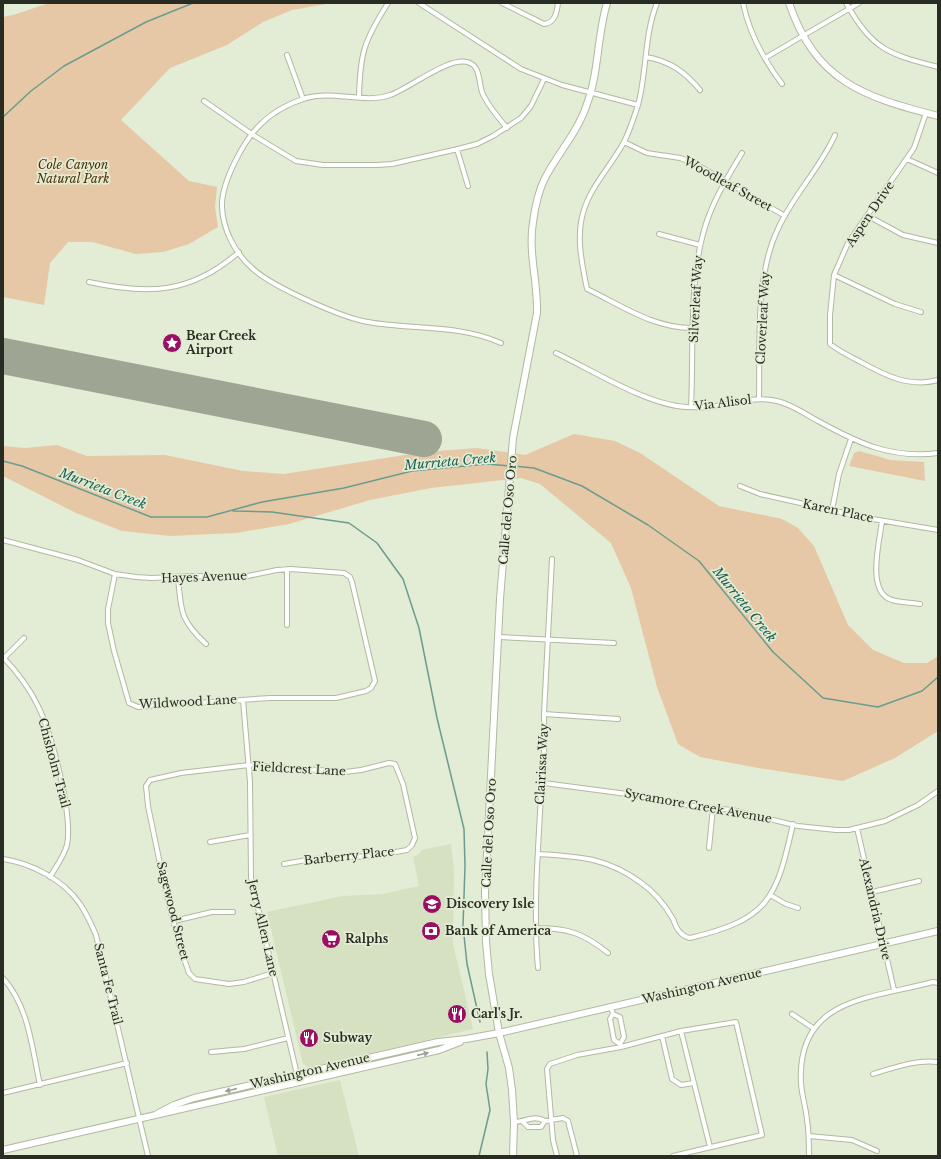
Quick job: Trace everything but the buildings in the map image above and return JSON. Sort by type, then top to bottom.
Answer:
[{"type":"main road","name":"Calle del Oso Oro","points":[[513,1156],[514,1122],[509,1068],[499,1033],[489,974],[485,916],[499,637],[513,438],[537,313],[537,293],[531,250],[535,211],[544,179],[579,122],[591,93],[607,3]]},
{"type":"main road","points":[[789,3],[803,36],[828,67],[851,86],[883,101],[938,116]]},
{"type":"main road","name":"Washington Avenue","points":[[157,1114],[174,1105],[194,1098],[438,1042],[499,1033],[938,931]]},
{"type":"main road","name":"Washington Avenue","points":[[3,1150],[157,1114],[174,1112],[331,1076],[439,1050],[466,1039]]},
{"type":"main road","points":[[371,1066],[378,1061],[405,1053],[406,1049]]},
{"type":"main road","points":[[331,1076],[336,1071],[357,1065],[364,1059]]},
{"type":"street","points":[[358,97],[361,56],[365,41],[388,3]]},
{"type":"street","points":[[419,3],[521,69],[544,79],[638,105]]},
{"type":"street","points":[[502,3],[536,22],[549,24],[554,19],[558,3]]},
{"type":"street","points":[[657,3],[649,35],[638,105],[624,142],[592,192],[582,214],[580,240],[587,289],[658,324],[673,327],[694,328]]},
{"type":"street","points":[[743,3],[751,31],[765,58],[782,84]]},
{"type":"street","points":[[846,3],[868,36],[887,52],[899,57],[938,67]]},
{"type":"street","points":[[765,58],[859,3]]},
{"type":"street","points":[[287,55],[303,100]]},
{"type":"street","points":[[646,57],[665,62],[677,68],[700,90]]},
{"type":"street","points":[[500,343],[483,335],[442,328],[368,322],[348,318],[283,287],[252,268],[233,246],[225,226],[222,206],[224,189],[230,172],[261,124],[277,110],[303,100],[326,96],[390,96],[454,63],[469,62],[475,66],[483,94],[507,128]]},
{"type":"street","points":[[204,101],[253,135],[296,161],[307,164],[377,165],[392,164],[477,144],[507,128],[521,118],[531,106],[544,79]]},
{"type":"street","name":"Aspen Drive","points":[[926,113],[920,135],[907,159],[848,243],[834,275],[830,315],[830,344],[881,373],[900,381],[916,382],[938,380]]},
{"type":"street","name":"Cloverleaf Way","points":[[759,399],[764,273],[768,255],[777,231],[785,216],[827,153],[835,135]]},
{"type":"street","name":"Woodleaf Street","points":[[624,142],[647,153],[687,160],[785,216]]},
{"type":"street","points":[[457,149],[468,186]]},
{"type":"street","name":"Silverleaf Way","points":[[691,407],[696,268],[700,245],[707,220],[726,181],[742,153]]},
{"type":"street","points":[[907,159],[938,174]]},
{"type":"street","points":[[868,216],[903,235],[938,243]]},
{"type":"street","points":[[659,234],[700,245]]},
{"type":"street","points":[[89,282],[132,289],[160,290],[200,279],[230,260],[239,252]]},
{"type":"street","points":[[834,275],[895,304],[921,312]]},
{"type":"street","name":"Via Alisol","points":[[556,353],[650,399],[673,405],[691,407],[710,407],[748,399],[777,401],[789,405],[852,440],[894,453],[924,455],[938,453]]},
{"type":"street","points":[[832,510],[840,474],[852,440]]},
{"type":"street","name":"Karen Place","points":[[740,486],[760,494],[882,521],[938,530]]},
{"type":"street","points":[[882,521],[876,566],[881,590],[885,596],[890,599],[920,604]]},
{"type":"street","name":"Hayes Avenue","points":[[3,540],[78,560],[115,574],[141,578],[243,578],[287,569],[344,573],[350,577],[355,590],[375,681]]},
{"type":"street","name":"Clairissa Way","points":[[538,968],[536,928],[538,854],[541,795],[544,783],[544,714],[552,560]]},
{"type":"street","points":[[287,569],[287,625]]},
{"type":"street","name":"Wildwood Lane","points":[[115,574],[108,609],[108,623],[114,651],[129,703],[138,707],[170,704],[193,705],[243,700],[336,698],[366,691],[371,688],[375,681]]},
{"type":"street","points":[[178,577],[179,602],[183,617],[188,626],[206,644]]},
{"type":"street","points":[[499,637],[614,643]]},
{"type":"street","points":[[4,657],[24,638]]},
{"type":"street","name":"Chisholm Trail","points":[[4,657],[28,687],[47,726],[66,803],[69,819],[66,846],[50,877]]},
{"type":"street","name":"Jerry Allen Lane","points":[[243,700],[249,765],[251,878],[299,1083]]},
{"type":"street","points":[[544,714],[618,719]]},
{"type":"street","name":"Fieldcrest Lane","points":[[146,786],[150,780],[181,773],[249,765],[345,772],[374,768],[389,763],[395,764],[403,784],[415,838],[412,845]]},
{"type":"street","name":"Sycamore Creek Avenue","points":[[544,783],[593,788],[684,805],[732,810],[820,830],[857,828],[885,821],[938,791]]},
{"type":"street","name":"Sagewood Street","points":[[146,786],[148,806],[174,921],[189,973],[196,978],[229,984],[244,982],[273,973]]},
{"type":"street","points":[[709,848],[713,808]]},
{"type":"street","points":[[538,854],[594,859],[621,869],[642,883],[658,899],[673,919],[679,932],[685,937],[690,938],[738,924],[760,907],[770,895],[781,873],[793,824]]},
{"type":"street","name":"Alexandria Drive","points":[[857,828],[882,944],[894,990]]},
{"type":"street","points":[[210,842],[250,835]]},
{"type":"street","name":"Barberry Place","points":[[284,864],[312,859],[373,856],[407,850],[412,845]]},
{"type":"street","name":"Santa Fe Trail","points":[[3,859],[23,864],[50,877],[67,890],[79,902],[96,935],[127,1063],[138,1119],[148,1156]]},
{"type":"street","points":[[872,892],[919,881]]},
{"type":"street","points":[[770,895],[786,904],[798,908]]},
{"type":"street","points":[[174,921],[212,912],[233,912]]},
{"type":"street","points":[[536,928],[572,931],[584,936],[608,953]]},
{"type":"street","points":[[3,978],[12,988],[23,1009],[40,1085]]},
{"type":"street","points":[[810,1156],[809,1136],[801,1086],[801,1066],[806,1044],[813,1028],[837,1009],[851,1002],[894,990],[915,987],[932,982],[938,983]]},
{"type":"street","points":[[611,1007],[613,1014],[610,1018],[614,1040],[621,1046]]},
{"type":"street","points":[[613,1014],[620,1017],[624,1037],[621,1046]]},
{"type":"street","points":[[792,1014],[813,1028]]},
{"type":"street","points":[[557,1156],[551,1120],[547,1069],[550,1064],[577,1055],[681,1031],[736,1022],[762,1135],[673,1156]]},
{"type":"street","points":[[681,1031],[710,1147]]},
{"type":"street","points":[[613,1034],[623,1032]]},
{"type":"street","points":[[662,1036],[672,1079],[680,1085],[694,1083]]},
{"type":"street","points":[[211,1052],[244,1049],[288,1038]]},
{"type":"street","points":[[873,1074],[900,1066],[931,1060],[938,1062]]},
{"type":"street","points":[[3,1092],[40,1085],[127,1063]]},
{"type":"street","points":[[514,1122],[523,1122],[528,1118],[540,1118],[545,1121],[563,1118],[568,1120],[577,1156]]},
{"type":"street","points":[[534,1118],[534,1127]]},
{"type":"street","points":[[523,1122],[528,1127],[541,1127],[545,1121]]},
{"type":"street","points":[[809,1136],[852,1140],[877,1151]]},
{"type":"shaded area","points":[[451,844],[454,870],[453,944],[473,1029],[313,1067],[308,1067],[303,1064],[267,912],[343,896],[382,894],[419,886],[413,857],[418,855],[422,850]]},
{"type":"shaded area","points":[[340,1080],[359,1156],[278,1156],[264,1097]]},
{"type":"green space","name":"Cole Canyon Natural Park","points":[[49,3],[332,3],[292,10],[263,22],[227,45],[170,68],[121,120],[189,181],[217,187],[215,207],[218,227],[189,244],[163,252],[136,254],[92,242],[68,242],[50,263],[44,305],[3,297],[3,17]]},
{"type":"green space","points":[[574,434],[615,441],[640,453],[719,506],[782,519],[798,528],[814,546],[848,625],[873,650],[904,663],[927,663],[938,656],[938,731],[895,758],[843,781],[758,768],[700,757],[678,744],[657,687],[631,588],[611,543],[540,484],[521,478],[431,488],[370,500],[289,524],[236,533],[170,536],[122,531],[76,513],[3,476],[3,446],[25,448],[57,445],[87,456],[165,455],[243,471],[284,474],[424,452],[477,448],[525,455]]},
{"type":"green space","points":[[859,451],[891,460],[924,462],[925,481],[849,466],[854,453]]},
{"type":"waterway","points":[[3,117],[31,91],[64,66],[146,22],[193,3]]},
{"type":"waterway","name":"Murrieta Creek","points":[[3,461],[22,466],[151,517],[207,517],[262,502],[344,488],[412,471],[487,464],[510,466]]},
{"type":"waterway","name":"Murrieta Creek","points":[[513,466],[534,468],[582,486],[648,525],[699,561],[773,652],[823,698],[878,707],[922,691],[938,677]]},
{"type":"waterway","points":[[233,511],[272,512],[349,523],[377,543],[403,579],[419,628],[437,718],[464,829],[465,866],[463,926],[467,964],[480,1022]]},
{"type":"waterway","points":[[479,1156],[490,1110],[486,1084],[488,1069],[487,1052]]},
{"type":"runway","points":[[3,356],[424,439]]},
{"type":"place","name":"Bear Creek Airport","points":[[172,343]]},
{"type":"place","name":"Discovery Isle","points":[[432,904]]},
{"type":"place","name":"Bank of America","points":[[431,931]]},
{"type":"place","name":"Ralphs","points":[[331,939]]},
{"type":"place","name":"Carl's Jr.","points":[[457,1014]]},
{"type":"place","name":"Subway","points":[[309,1038]]}]
